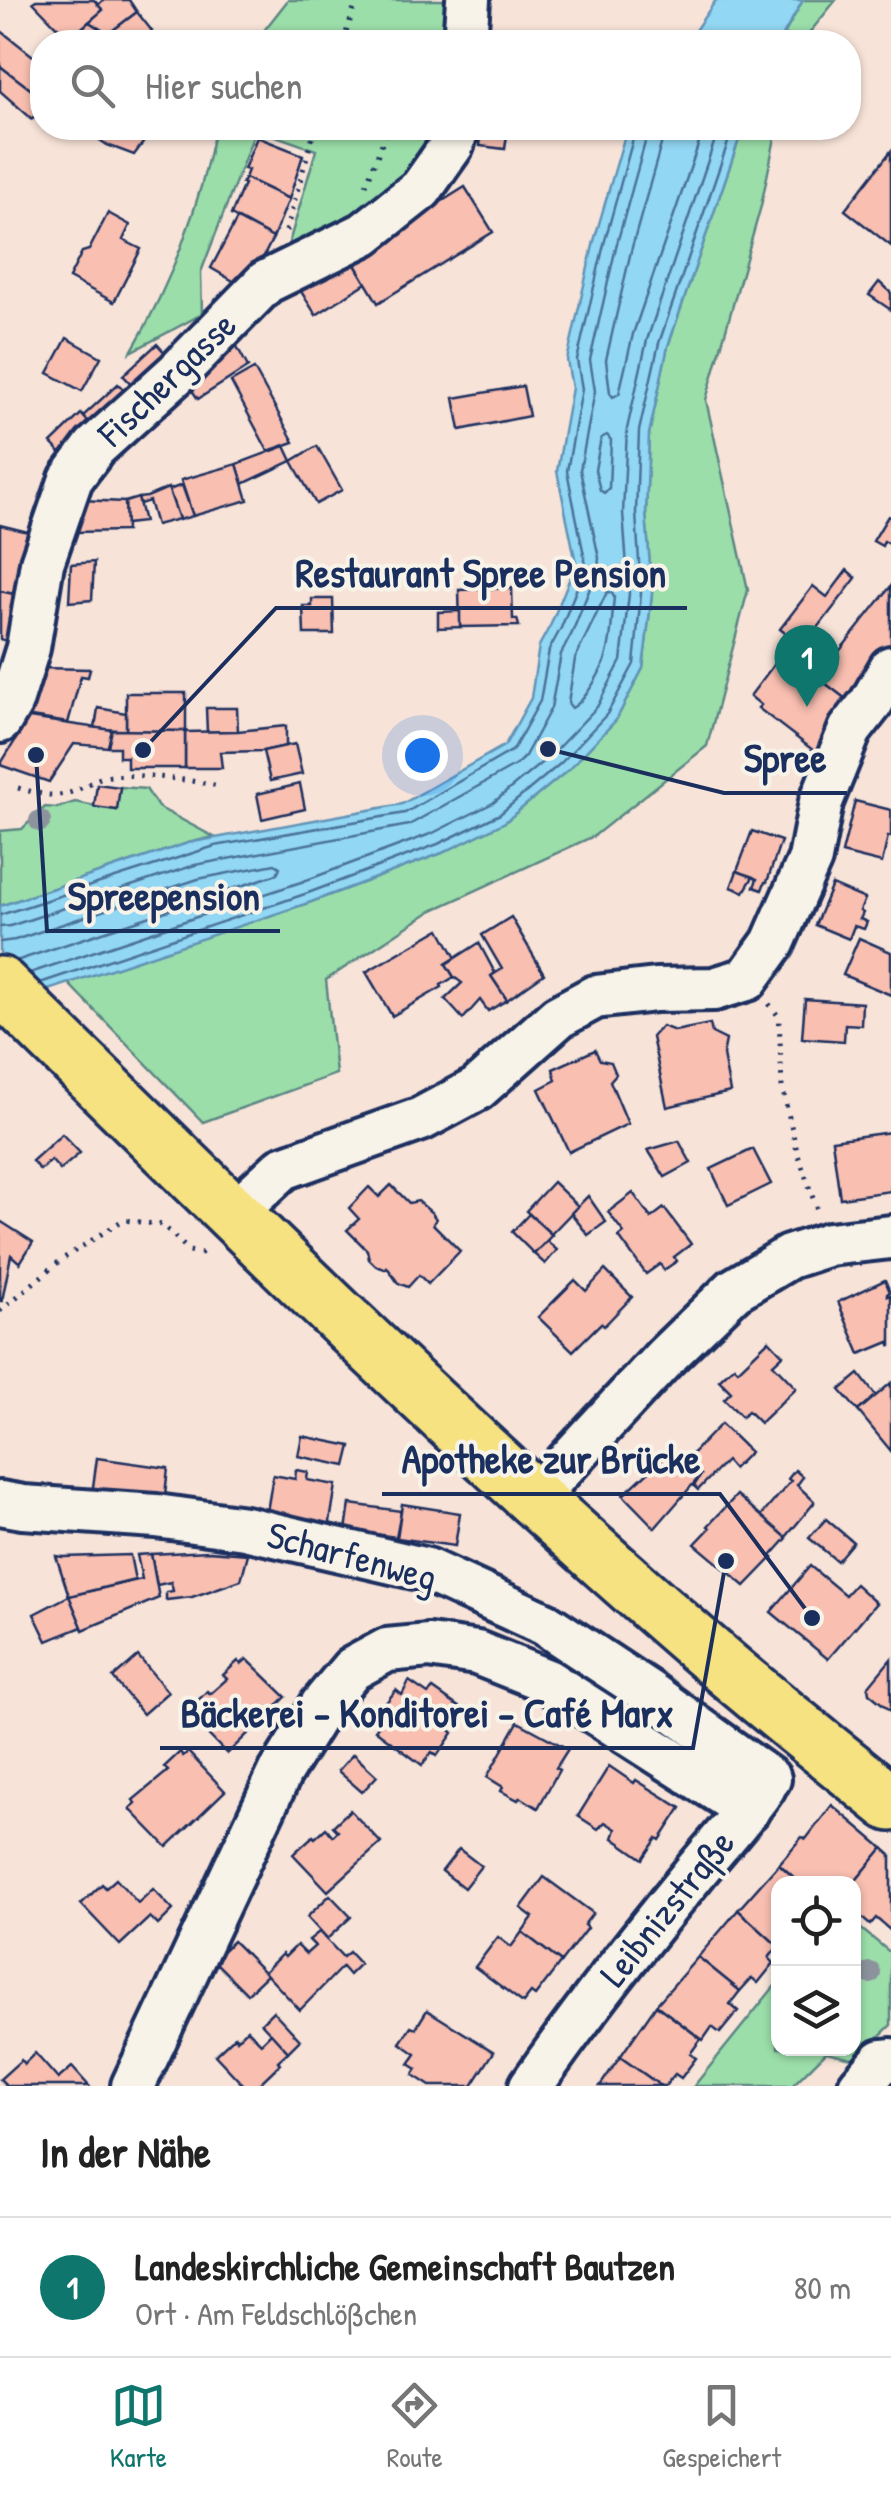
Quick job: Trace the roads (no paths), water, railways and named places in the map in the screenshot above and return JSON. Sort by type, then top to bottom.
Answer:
[{"type":"main road","points":[[0,985],[217,1218],[340,1317],[712,1657],[891,1803]]},
{"type":"street","points":[[467,30],[468,0]]},
{"type":"street","name":"Fischergasse","points":[[0,721],[11,702],[28,648],[42,563],[71,479],[94,447],[178,372],[266,282],[364,234],[422,189],[454,140]]},
{"type":"street","points":[[217,1218],[283,1168],[421,1119],[477,1089],[558,1017],[596,997],[714,989],[747,979],[773,943],[810,858],[821,802],[850,730],[884,694]]},
{"type":"street","points":[[535,1498],[665,1357],[734,1290],[789,1258],[828,1244],[891,1237]]},
{"type":"street","name":"Scharfenweg","points":[[0,1503],[245,1528],[427,1570],[544,1624],[648,1692],[758,1794]]},
{"type":"street","points":[[133,2086],[280,1773],[322,1705],[352,1669],[387,1650],[429,1646],[477,1654],[547,1681],[758,1794]]},
{"type":"street","name":"Leibnizstraße","points":[[531,2086],[584,2010],[758,1794],[802,1731]]},
{"type":"street","points":[[860,2086],[882,2061],[891,2060]]},
{"type":"water","points":[[716,0],[803,0],[786,30],[695,30]]},
{"type":"water","points":[[623,140],[739,140],[668,346],[649,434],[646,513],[652,594],[643,668],[616,720],[568,770],[505,822],[442,853],[311,902],[0,1004],[0,906],[188,843],[402,804],[505,745],[531,698],[539,646],[576,563],[557,471],[572,388],[567,360],[594,241]]},
{"type":"place","name":"Landeskirchliche Gemeinschaft Bautzen","points":[[807,707]]},
{"type":"place","name":"Spree","points":[[548,749]]},
{"type":"place","name":"Restaurant Spree Pension","points":[[143,750]]},
{"type":"place","name":"Spreepension","points":[[36,755]]},
{"type":"place","name":"Bäckerei - Konditorei - Café Marx","points":[[726,1561]]},
{"type":"place","name":"Apotheke zur Brücke","points":[[812,1618]]}]
